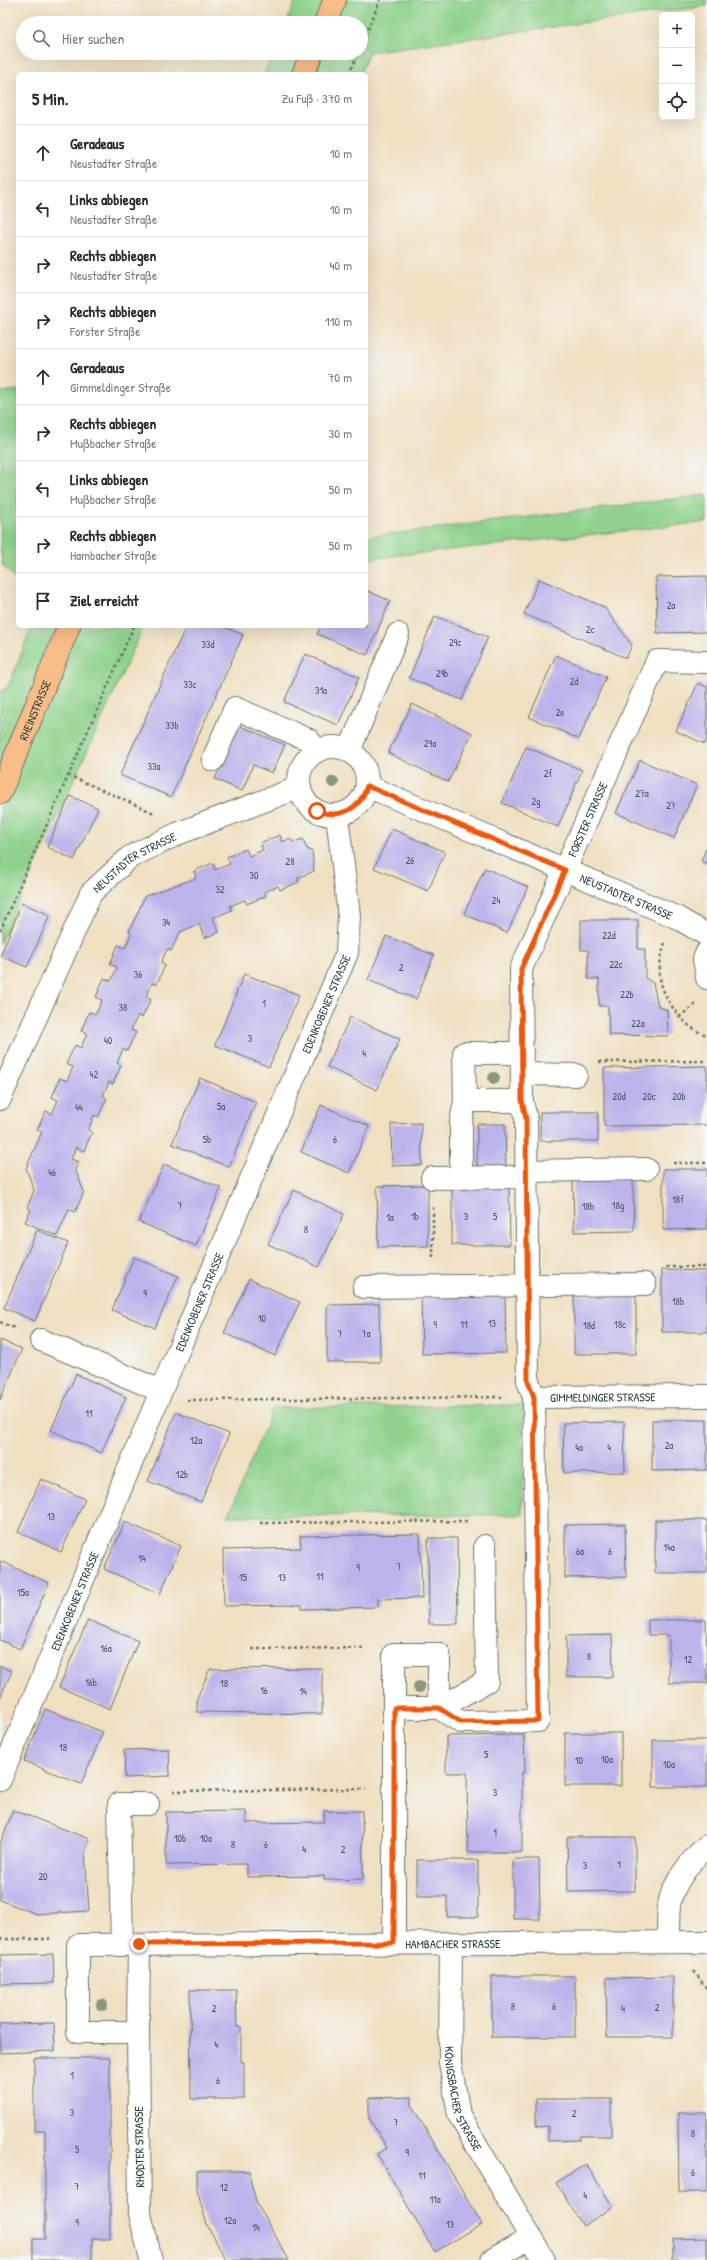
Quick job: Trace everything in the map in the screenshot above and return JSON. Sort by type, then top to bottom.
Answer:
[{"type":"main road","points":[[328,16],[335,0]]},
{"type":"main road","points":[[304,72],[309,60]]},
{"type":"main road","name":"RHEINSTRASSE","points":[[0,793],[68,628]]},
{"type":"street","points":[[349,751],[398,634]]},
{"type":"street","name":"FORSTER STRASSE","points":[[534,1397],[528,1381],[526,1119],[522,1100],[521,969],[657,661],[707,662]]},
{"type":"street","points":[[212,760],[235,708],[309,740],[316,752]]},
{"type":"street","points":[[338,747],[349,751],[357,757],[364,766],[367,786],[364,795],[356,805],[345,812],[337,814],[317,811],[303,796],[300,786],[302,767],[316,752],[327,748],[338,747]]},
{"type":"street","name":"NEUSTADTER STRASSE","points":[[0,1099],[91,893],[130,856],[177,834],[300,786]]},
{"type":"street","name":"NEUSTADTER STRASSE","points":[[367,786],[676,917],[707,935]]},
{"type":"street","name":"EDENKOBENER STRASSE","points":[[0,1780],[161,1391],[347,953],[349,916],[337,814]]},
{"type":"street","points":[[707,952],[704,959],[707,978]]},
{"type":"street","points":[[461,1178],[460,1122],[465,1101],[464,1053],[522,1053]]},
{"type":"street","points":[[522,1074],[576,1075]]},
{"type":"street","points":[[465,1101],[522,1100]]},
{"type":"street","points":[[432,1178],[646,1170]]},
{"type":"street","points":[[364,1287],[645,1284]]},
{"type":"street","points":[[41,1340],[161,1391]]},
{"type":"street","name":"GIMMELDINGER STRASSE","points":[[439,1708],[461,1722],[538,1721],[534,1397],[707,1396]]},
{"type":"street","points":[[394,1708],[439,1708],[486,1681],[485,1546]]},
{"type":"street","points":[[394,1943],[394,1654],[439,1654],[439,1708]]},
{"type":"street","name":"RHODTER STRASSE","points":[[148,1804],[119,1804],[138,2032],[140,2214],[151,2260]]},
{"type":"street","points":[[668,1942],[669,1904],[680,1879],[698,1854],[707,1846]]},
{"type":"street","name":"HAMBACHER STRASSE","points":[[78,1945],[707,1942]]},
{"type":"street","name":"KÖNIGSBACHER STRASSE","points":[[451,1943],[450,2062],[459,2115],[544,2260]]},
{"type":"street","points":[[78,1945],[78,2032],[138,2032]]},
{"type":"street","points":[[492,2260],[530,2238]]},
{"type":"path","points":[[368,29],[380,0]]},
{"type":"path","points":[[350,72],[355,60]]},
{"type":"path","points":[[0,931],[133,628]]},
{"type":"path","points":[[68,775],[161,816],[177,834]]},
{"type":"path","points":[[676,917],[661,954],[661,983],[679,1017],[701,1034],[707,1035]]},
{"type":"path","points":[[679,1017],[701,1000]]},
{"type":"path","points":[[576,1075],[597,1062],[707,1061]]},
{"type":"path","points":[[646,1170],[658,1164],[707,1163]]},
{"type":"path","points":[[432,1178],[433,1286]]},
{"type":"path","points":[[645,1284],[653,1267],[707,1267]]},
{"type":"path","points":[[161,1391],[180,1400],[534,1397]]},
{"type":"path","points":[[260,1523],[473,1521]]},
{"type":"path","points":[[252,1649],[374,1648],[394,1654]]},
{"type":"path","points":[[148,1804],[165,1791],[394,1789]]},
{"type":"path","points":[[0,1940],[53,1939],[78,1945]]},
{"type":"green space","points":[[296,0],[707,0],[707,6],[369,52],[368,54],[368,16],[289,16]]},
{"type":"green space","points":[[270,60],[366,60],[361,72],[265,72]]},
{"type":"green space","points":[[16,390],[16,581],[2,564],[0,545],[0,392]]},
{"type":"green space","points":[[707,495],[707,522],[368,559],[368,537]]},
{"type":"green space","points":[[31,628],[143,628],[0,943],[0,692],[8,687]]},
{"type":"green space","points":[[523,1405],[522,1515],[228,1516],[273,1408]]},
{"type":"building","points":[[707,576],[707,632],[657,633],[656,577]]},
{"type":"building","points":[[539,579],[604,607],[632,645],[626,658],[524,614]]},
{"type":"building","points":[[368,591],[390,601],[367,655],[317,634],[320,628],[368,628]]},
{"type":"building","points":[[435,616],[488,637],[462,700],[409,678]]},
{"type":"building","points":[[185,628],[227,628],[243,635],[171,797],[120,775]]},
{"type":"building","points":[[305,654],[359,677],[338,725],[284,702]]},
{"type":"building","points":[[556,655],[606,677],[579,739],[529,717]]},
{"type":"building","points":[[698,683],[707,687],[707,740],[705,744],[676,731]]},
{"type":"building","points":[[412,704],[472,733],[448,782],[388,753]]},
{"type":"building","points":[[238,725],[285,745],[272,773],[253,765],[242,791],[215,779]]},
{"type":"building","points":[[526,747],[582,770],[558,827],[502,803]]},
{"type":"building","points":[[640,760],[697,785],[674,838],[616,813]]},
{"type":"building","points":[[70,796],[98,808],[74,860],[47,847]]},
{"type":"building","points":[[392,829],[445,852],[428,891],[374,868]]},
{"type":"building","points":[[280,835],[282,842],[289,839],[294,842],[303,839],[307,849],[312,851],[314,871],[298,878],[299,882],[280,890],[278,886],[264,892],[266,896],[247,904],[245,900],[230,906],[232,910],[213,918],[219,932],[204,938],[199,924],[180,932],[171,951],[167,949],[161,963],[165,965],[157,984],[152,983],[146,997],[151,999],[142,1018],[138,1015],[131,1030],[136,1032],[127,1051],[123,1049],[117,1063],[121,1065],[113,1084],[109,1082],[103,1096],[107,1098],[98,1117],[94,1115],[88,1130],[92,1132],[84,1151],[76,1147],[71,1159],[79,1162],[75,1169],[84,1192],[75,1212],[69,1209],[57,1236],[25,1222],[31,1209],[27,1208],[34,1190],[26,1168],[42,1132],[37,1130],[46,1111],[52,1114],[58,1100],[52,1097],[60,1078],[67,1081],[73,1067],[66,1064],[75,1045],[81,1048],[87,1033],[81,1031],[89,1012],[96,1014],[102,1000],[96,997],[104,978],[111,981],[117,967],[110,964],[118,945],[125,948],[131,934],[129,932],[145,896],[196,878],[194,871],[213,863],[215,870],[230,864],[227,857],[246,849],[249,856],[263,850],[260,843]]},
{"type":"building","points":[[707,846],[707,864],[701,861]]},
{"type":"building","points":[[485,868],[528,887],[507,933],[464,914]]},
{"type":"building","points":[[22,903],[50,915],[27,967],[0,956]]},
{"type":"building","points":[[581,920],[638,920],[638,949],[645,949],[645,978],[653,983],[658,1006],[667,1010],[668,1036],[609,1035],[608,1006],[599,1006],[599,979],[588,979],[588,950],[581,950]]},
{"type":"building","points":[[386,936],[434,955],[416,999],[368,980]]},
{"type":"building","points":[[244,974],[299,995],[269,1067],[215,1045]]},
{"type":"building","points":[[350,1017],[400,1039],[377,1090],[327,1067]]},
{"type":"building","points":[[707,1066],[707,1125],[604,1126],[604,1068]]},
{"type":"building","points":[[200,1078],[256,1102],[229,1167],[172,1144]]},
{"type":"building","points":[[321,1105],[369,1126],[349,1173],[301,1152]]},
{"type":"building","points":[[540,1112],[598,1112],[598,1141],[540,1141]]},
{"type":"building","points":[[421,1123],[422,1165],[392,1166],[391,1124]]},
{"type":"building","points":[[477,1124],[505,1124],[506,1169],[477,1169]]},
{"type":"building","points":[[164,1164],[221,1188],[196,1246],[139,1222]]},
{"type":"building","points":[[663,1169],[707,1169],[707,1229],[663,1230]]},
{"type":"building","points":[[633,1179],[634,1231],[574,1232],[573,1180]]},
{"type":"building","points":[[428,1185],[428,1246],[378,1247],[377,1186]]},
{"type":"building","points":[[509,1187],[510,1245],[452,1245],[452,1188]]},
{"type":"building","points":[[294,1190],[344,1214],[319,1267],[268,1244]]},
{"type":"building","points":[[37,1230],[68,1243],[35,1321],[4,1308]]},
{"type":"building","points":[[134,1257],[178,1276],[155,1328],[112,1310]]},
{"type":"building","points":[[662,1270],[707,1271],[707,1332],[662,1332]]},
{"type":"building","points":[[249,1279],[300,1302],[275,1356],[224,1333]]},
{"type":"building","points":[[505,1292],[506,1353],[422,1354],[421,1293]]},
{"type":"building","points":[[574,1295],[636,1295],[636,1354],[574,1354]]},
{"type":"building","points":[[379,1304],[380,1362],[327,1362],[327,1305]]},
{"type":"building","points":[[0,1340],[22,1349],[0,1400]]},
{"type":"building","points":[[76,1374],[126,1397],[101,1453],[51,1430]]},
{"type":"building","points":[[176,1412],[229,1434],[201,1502],[148,1481]]},
{"type":"building","points":[[652,1420],[707,1420],[707,1470],[652,1471]]},
{"type":"building","points":[[624,1422],[625,1472],[564,1473],[563,1423]]},
{"type":"building","points":[[41,1479],[85,1499],[61,1552],[18,1532]]},
{"type":"building","points":[[655,1520],[707,1520],[707,1573],[655,1573]]},
{"type":"building","points":[[125,1522],[181,1546],[160,1594],[104,1569]]},
{"type":"building","points":[[625,1524],[626,1577],[565,1578],[565,1525]]},
{"type":"building","points":[[420,1534],[422,1598],[378,1599],[378,1607],[302,1609],[302,1605],[224,1606],[223,1550],[301,1548],[300,1536]]},
{"type":"building","points":[[428,1538],[457,1538],[458,1624],[429,1624]]},
{"type":"building","points":[[0,1561],[49,1583],[20,1649],[0,1640]]},
{"type":"building","points":[[88,1620],[138,1641],[110,1709],[59,1687]]},
{"type":"building","points":[[648,1620],[706,1620],[707,1683],[669,1683],[669,1635],[648,1635]]},
{"type":"building","points":[[612,1635],[613,1677],[566,1677],[566,1636]]},
{"type":"building","points":[[0,1666],[12,1671],[0,1698]]},
{"type":"building","points":[[322,1668],[322,1714],[197,1712],[197,1698],[210,1669]]},
{"type":"building","points":[[45,1709],[103,1732],[81,1784],[24,1761]]},
{"type":"building","points":[[565,1733],[621,1733],[621,1786],[565,1786]]},
{"type":"building","points":[[524,1735],[525,1772],[522,1772],[522,1852],[468,1852],[467,1773],[446,1773],[446,1736]]},
{"type":"building","points":[[653,1740],[707,1740],[707,1787],[653,1787]]},
{"type":"building","points":[[169,1749],[170,1776],[125,1778],[124,1750]]},
{"type":"building","points":[[13,1810],[90,1839],[85,1851],[89,1911],[37,1914],[0,1900],[0,1844]]},
{"type":"building","points":[[246,1811],[246,1823],[324,1822],[324,1811],[362,1811],[363,1879],[324,1880],[324,1876],[247,1877],[247,1864],[166,1865],[166,1812]]},
{"type":"building","points":[[567,1837],[635,1837],[635,1891],[568,1892]]},
{"type":"building","points":[[513,1859],[539,1859],[540,1919],[513,1919]]},
{"type":"building","points":[[417,1860],[478,1860],[478,1917],[447,1917],[447,1896],[417,1896]]},
{"type":"building","points":[[53,1954],[54,1983],[0,1984],[0,1955]]},
{"type":"building","points":[[492,1976],[575,1976],[575,2037],[492,2037]]},
{"type":"building","points":[[673,1977],[673,2037],[607,2037],[606,1978]]},
{"type":"building","points":[[190,1990],[236,1990],[237,2026],[241,2026],[241,2062],[244,2062],[244,2099],[191,2099]]},
{"type":"building","points":[[54,2023],[55,2051],[0,2053],[0,2024]]},
{"type":"building","points":[[34,2058],[110,2058],[110,2239],[92,2239],[92,2260],[33,2260],[33,2239],[45,2239],[45,2131],[34,2131]]},
{"type":"building","points":[[412,2097],[412,2106],[482,2224],[435,2252],[377,2154],[387,2148],[369,2118],[369,2098]]},
{"type":"building","points":[[536,2099],[611,2099],[611,2136],[580,2136],[580,2140],[548,2141],[548,2126],[536,2127]]},
{"type":"building","points":[[678,2113],[707,2113],[707,2192],[679,2192]]},
{"type":"building","points":[[586,2164],[613,2207],[583,2226],[556,2183]]},
{"type":"building","points":[[197,2171],[250,2171],[251,2183],[257,2204],[289,2260],[227,2260],[207,2225],[197,2190]]},
{"type":"building","points":[[707,2238],[707,2260],[673,2260],[673,2239]]},
{"type":"route","points":[[139,1944],[394,1943],[394,1708],[439,1708],[461,1722],[538,1721],[534,1397],[528,1381],[526,1119],[522,1100],[521,969],[565,870],[367,786],[360,802],[353,809],[337,814],[326,814],[317,811]]}]
